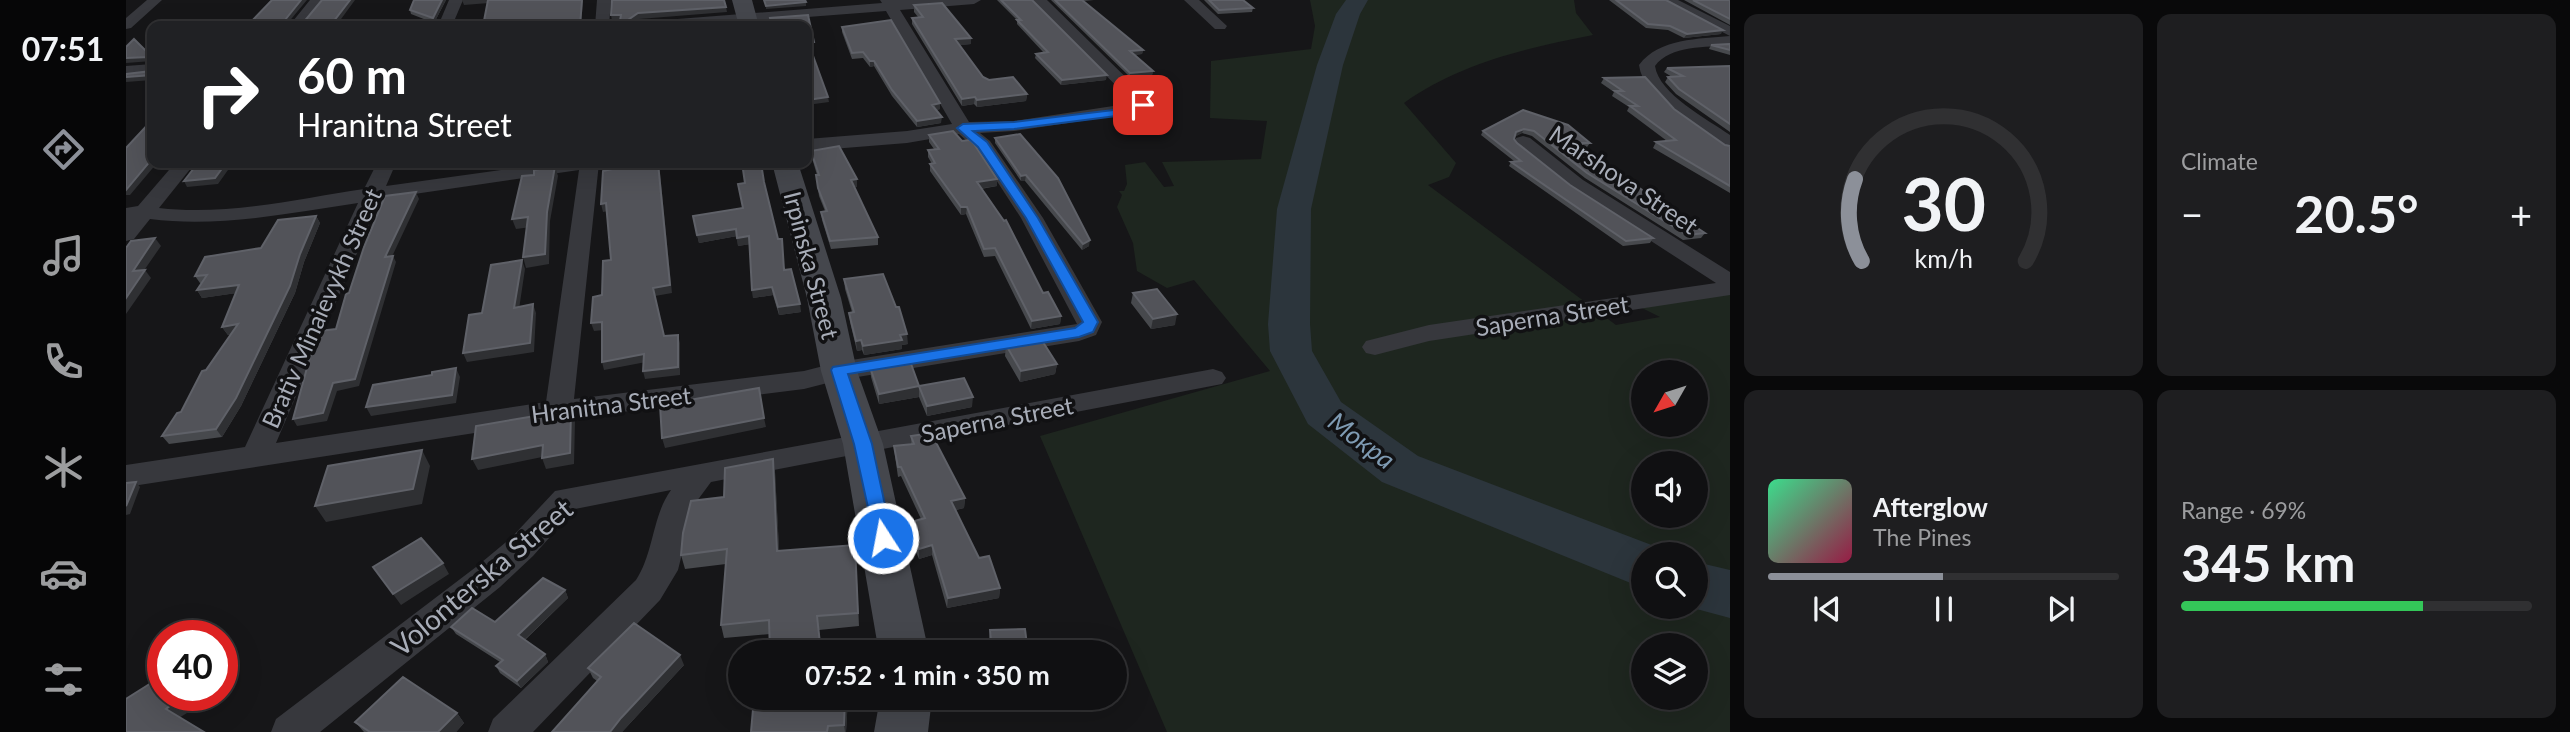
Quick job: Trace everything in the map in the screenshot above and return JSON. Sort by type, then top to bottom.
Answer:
[{"type":"street","points":[[126,25],[133,14],[155,0]]},
{"type":"street","points":[[300,21],[317,0]]},
{"type":"street","points":[[447,21],[456,0]]},
{"type":"street","points":[[602,21],[604,0]]},
{"type":"street","points":[[684,21],[889,3],[974,0]]},
{"type":"street","points":[[812,145],[907,137],[963,128],[1014,126],[1132,111],[1142,107],[1141,101],[1039,0]]},
{"type":"street","points":[[1191,0],[1220,26]]},
{"type":"street","points":[[1667,0],[1730,32]]},
{"type":"street","points":[[889,3],[963,128]]},
{"type":"street","points":[[1730,41],[1676,46],[1657,53],[1649,63],[1646,73],[1650,83],[1661,93],[1730,144]]},
{"type":"street","points":[[126,71],[147,69]]},
{"type":"street","name":"Hranitna Street","points":[[126,476],[559,410],[804,380],[839,370],[1079,333],[1087,329],[1090,322],[1032,218],[983,145],[963,128]]},
{"type":"street","name":"Marshova Street","points":[[1524,142],[1576,184],[1730,282]]},
{"type":"street","points":[[126,234],[135,213],[179,168]]},
{"type":"street","name":"Brativ Minaievykh Street","points":[[257,454],[384,168]]},
{"type":"street","points":[[135,213],[185,217],[218,215],[555,168]]},
{"type":"street","points":[[559,410],[589,168]]},
{"type":"street","name":"Irpinska Street","points":[[786,168],[824,298],[839,370],[863,444],[901,640]]},
{"type":"street","name":"Saperna Street","points":[[1375,347],[1429,333],[1730,288]]},
{"type":"street","name":"Saperna Street","points":[[701,473],[1213,378]]},
{"type":"street","points":[[508,732],[648,590],[661,570],[679,502],[701,473]]},
{"type":"street","name":"Volonterska Street","points":[[290,732],[488,577],[522,547],[566,499],[701,473]]},
{"type":"street","points":[[901,732],[904,710]]},
{"type":"shaded area","points":[[1310,0],[1574,0],[1576,13],[1593,35],[1544,45],[1471,67],[1425,89],[1404,103],[1456,163],[1449,177],[1428,185],[1616,325],[1660,317],[1642,308],[1730,293],[1730,732],[1167,732],[1040,436],[1270,371],[1194,280],[1167,288],[1137,271],[1133,243],[1117,207],[1122,195],[1119,191],[1124,191],[1127,184],[1125,165],[1145,162],[1164,187],[1174,186],[1162,162],[1261,159],[1267,121],[1210,118],[1211,61],[1311,49],[1315,26]]},
{"type":"building","points":[[272,0],[301,0],[285,21],[252,21]]},
{"type":"building","points":[[322,0],[350,0],[334,21],[305,21]]},
{"type":"building","points":[[414,0],[442,0],[433,18],[410,10]]},
{"type":"building","points":[[488,0],[582,0],[580,21],[484,21]]},
{"type":"building","points":[[612,0],[724,0],[726,7],[638,13],[629,21],[620,21],[621,15],[611,15]]},
{"type":"building","points":[[764,0],[805,0],[806,2],[766,6]]},
{"type":"building","points":[[1001,0],[1032,0],[1107,75],[1062,80],[1036,54],[1048,52]]},
{"type":"building","points":[[1055,0],[1082,0],[1143,50],[1130,51],[1153,71],[1130,73]]},
{"type":"building","points":[[1209,0],[1243,0],[1253,8],[1219,10]]},
{"type":"building","points":[[1616,0],[1666,0],[1723,30],[1687,34],[1670,26],[1648,24]]},
{"type":"building","points":[[1693,0],[1730,0],[1730,19]]},
{"type":"building","points":[[942,3],[971,38],[955,39],[983,77],[989,80],[1013,77],[1027,94],[977,100],[975,97],[962,99],[912,18],[923,17],[914,5]]},
{"type":"building","points":[[808,15],[809,21],[771,21],[770,18]]},
{"type":"building","points":[[891,20],[940,103],[932,105],[942,117],[917,121],[892,90],[874,61],[870,61],[863,52],[852,53],[842,27]]},
{"type":"building","points":[[134,39],[147,50],[147,57],[126,58],[126,47]]},
{"type":"building","points":[[1730,44],[1730,50],[1711,45]]},
{"type":"building","points":[[812,53],[828,97],[812,99]]},
{"type":"building","points":[[1730,66],[1730,124],[1679,89],[1668,77],[1683,76],[1667,68]]},
{"type":"building","points":[[147,71],[147,75],[126,77],[126,74]]},
{"type":"building","points":[[1645,77],[1674,109],[1730,146],[1730,186],[1656,142],[1676,140],[1630,106],[1638,106],[1615,91],[1623,91],[1604,78]]},
{"type":"building","points":[[1523,110],[1568,125],[1590,143],[1580,143],[1614,171],[1705,233],[1687,235],[1587,173],[1534,131],[1524,129],[1516,132],[1514,139],[1517,143],[1570,185],[1653,238],[1626,241],[1511,162],[1521,161],[1483,131]]},
{"type":"building","points":[[147,125],[147,165],[126,190],[126,148]]},
{"type":"building","points":[[953,131],[962,141],[970,140],[974,144],[997,179],[977,182],[1004,221],[1006,220],[1043,293],[1048,292],[1061,316],[1032,321],[995,248],[984,249],[967,207],[961,207],[930,164],[935,163],[928,150],[939,149],[929,135]]},
{"type":"building","points":[[1020,134],[1058,178],[1090,240],[1083,244],[1026,175],[1021,176],[995,138]]},
{"type":"building","points":[[839,146],[857,179],[851,180],[878,237],[830,241],[821,212],[827,211],[818,188],[816,175],[819,175],[812,151]]},
{"type":"building","points":[[194,168],[222,168],[215,178],[184,181]]},
{"type":"building","points":[[555,168],[547,212],[545,254],[523,257],[528,217],[512,219],[522,176],[534,175],[534,170]]},
{"type":"building","points":[[658,168],[670,285],[653,288],[664,336],[678,335],[678,367],[643,371],[644,354],[602,362],[602,322],[591,323],[593,297],[602,295],[603,261],[611,260],[606,203],[601,204],[603,171]]},
{"type":"building","points":[[743,168],[762,168],[778,239],[782,239],[784,270],[791,269],[800,304],[778,307],[772,287],[752,290],[749,236],[737,238],[736,229],[697,235],[693,216],[743,208],[738,184],[745,183]]},
{"type":"building","points":[[416,192],[385,257],[393,256],[355,379],[333,383],[323,413],[293,419],[313,346],[320,331],[336,329],[346,294],[349,293],[385,196]]},
{"type":"building","points":[[316,216],[290,286],[236,398],[216,429],[162,436],[177,413],[181,412],[202,371],[206,370],[238,324],[222,327],[239,285],[197,290],[207,275],[195,276],[205,257],[261,248],[278,220]]},
{"type":"building","points":[[155,238],[133,271],[145,270],[126,298],[126,248],[131,241]]},
{"type":"building","points":[[522,260],[514,308],[533,304],[530,343],[463,353],[469,315],[482,313],[491,265]]},
{"type":"building","points":[[883,274],[896,307],[899,307],[907,334],[900,335],[902,340],[863,346],[861,340],[856,341],[849,313],[854,312],[844,279]]},
{"type":"building","points":[[1157,289],[1177,314],[1153,319],[1133,293]]},
{"type":"building","points":[[1041,339],[1057,364],[1021,371],[1006,345]]},
{"type":"building","points":[[910,361],[919,386],[879,394],[870,367]]},
{"type":"building","points":[[456,368],[452,395],[366,407],[373,385]]},
{"type":"building","points":[[964,378],[973,397],[927,406],[919,386]]},
{"type":"building","points":[[759,388],[764,418],[662,438],[660,405]]},
{"type":"building","points":[[571,410],[570,453],[542,458],[543,445],[472,459],[476,426]]},
{"type":"building","points":[[931,433],[965,498],[951,501],[979,558],[989,556],[1000,588],[948,598],[932,545],[919,549],[908,523],[925,518],[901,467],[898,467],[894,446],[914,444],[911,436]]},
{"type":"building","points":[[422,450],[413,489],[315,506],[328,466]]},
{"type":"building","points":[[773,459],[777,551],[855,545],[858,613],[817,616],[820,640],[770,640],[769,620],[721,625],[727,549],[681,555],[691,501],[724,497],[725,468]]},
{"type":"building","points":[[136,482],[126,506],[126,483]]},
{"type":"building","points":[[421,538],[443,563],[393,594],[373,567]]},
{"type":"building","points":[[543,578],[565,590],[518,635],[545,654],[517,681],[496,666],[503,660],[451,627],[472,608],[495,622]]},
{"type":"building","points":[[634,623],[680,655],[610,732],[552,732],[601,677],[588,668]]},
{"type":"building","points":[[1025,629],[1026,640],[991,640],[990,630]]},
{"type":"building","points":[[403,677],[457,713],[438,732],[370,732],[355,722]]},
{"type":"building","points":[[147,686],[147,711],[169,711],[204,732],[126,732],[126,699]]},
{"type":"building","points":[[753,710],[845,710],[844,725],[828,726],[827,732],[751,732]]},
{"type":"waterway","name":"Мокра","points":[[1357,0],[1348,14],[1330,65],[1294,209],[1289,324],[1291,351],[1324,413],[1400,469],[1631,560]]},
{"type":"waterway","name":"Мокра","points":[[1708,589],[1730,594]]},
{"type":"route","points":[[883,538],[863,444],[839,370],[1079,333],[1087,329],[1090,322],[1032,218],[983,145],[963,128],[1014,126],[1132,111],[1143,105]]}]
